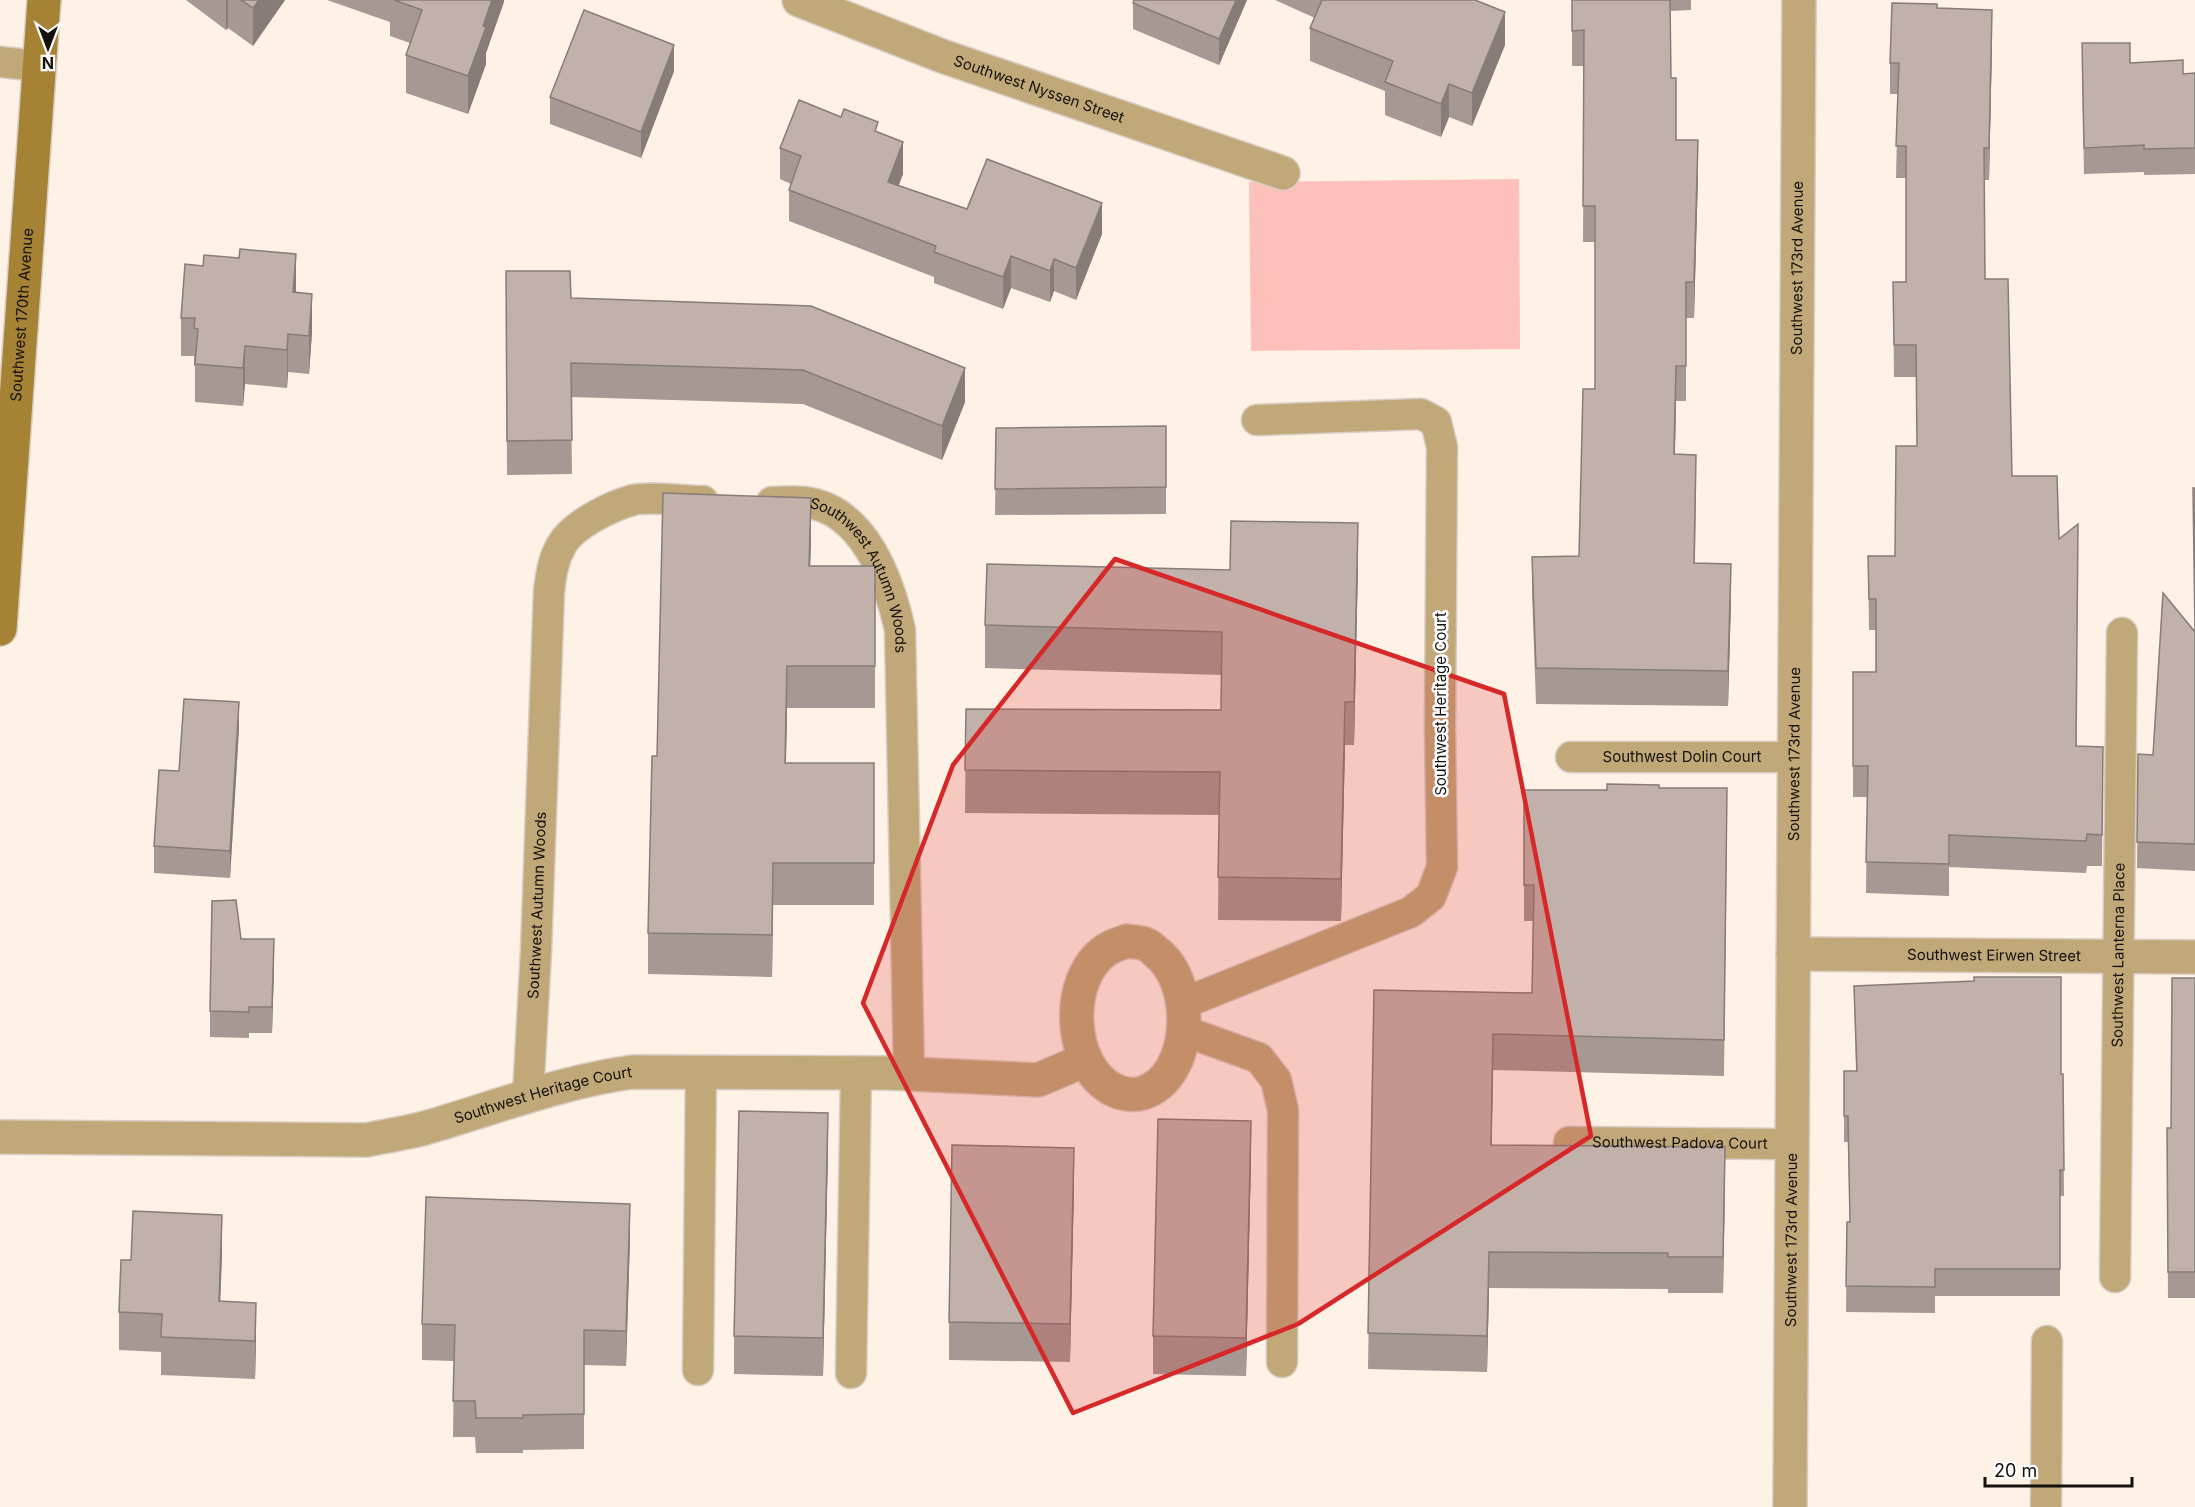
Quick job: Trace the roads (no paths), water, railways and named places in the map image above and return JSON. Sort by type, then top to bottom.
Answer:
[{"type":"main road","name":"Southwest 170th Avenue","points":[[0,629],[44,0]]},
{"type":"street","name":"Southwest Nyssen Street","points":[[799,0],[942,56],[1283,173]]},
{"type":"street","name":"Southwest 173rd Avenue","points":[[1790,1507],[1799,0]]},
{"type":"street","points":[[1127,941],[1147,944],[1164,957],[1177,978],[1184,1017],[1177,1059],[1162,1081],[1143,1093],[1121,1094],[1101,1083],[1084,1060],[1077,1030],[1078,998],[1088,969],[1106,950],[1127,941]]},
{"type":"street","name":"Southwest Eirwen Street","points":[[1793,954],[2195,957]]},
{"type":"street","name":"Southwest Heritage Court","points":[[0,1137],[366,1140],[423,1128],[528,1095],[605,1076],[632,1072],[909,1074],[1038,1080],[1084,1060]]},
{"type":"lane","points":[[0,62],[40,66]]},
{"type":"lane","name":"Southwest Heritage Court","points":[[1184,1017],[1411,912],[1431,896],[1442,867],[1440,728],[1442,447],[1436,422],[1421,414],[1257,420]]},
{"type":"lane","name":"Southwest Autumn Woods","points":[[528,1095],[536,951],[549,591],[552,568],[561,545],[579,527],[607,510],[635,500],[806,502],[827,510],[852,524],[876,560],[894,602],[900,630],[909,1074]]},
{"type":"lane","name":"Southwest Lanterna Place","points":[[2115,1277],[2122,633]]},
{"type":"lane","name":"Southwest Dolin Court","points":[[1571,757],[1794,757]]},
{"type":"lane","points":[[1184,1017],[1259,1058],[1276,1080],[1283,1110],[1282,1362]]},
{"type":"lane","points":[[698,1370],[701,1071]]},
{"type":"lane","points":[[851,1373],[856,1073]]},
{"type":"lane","name":"Southwest Padova Court","points":[[1569,1142],[1791,1144]]},
{"type":"lane","points":[[2046,1507],[2047,1341]]}]
